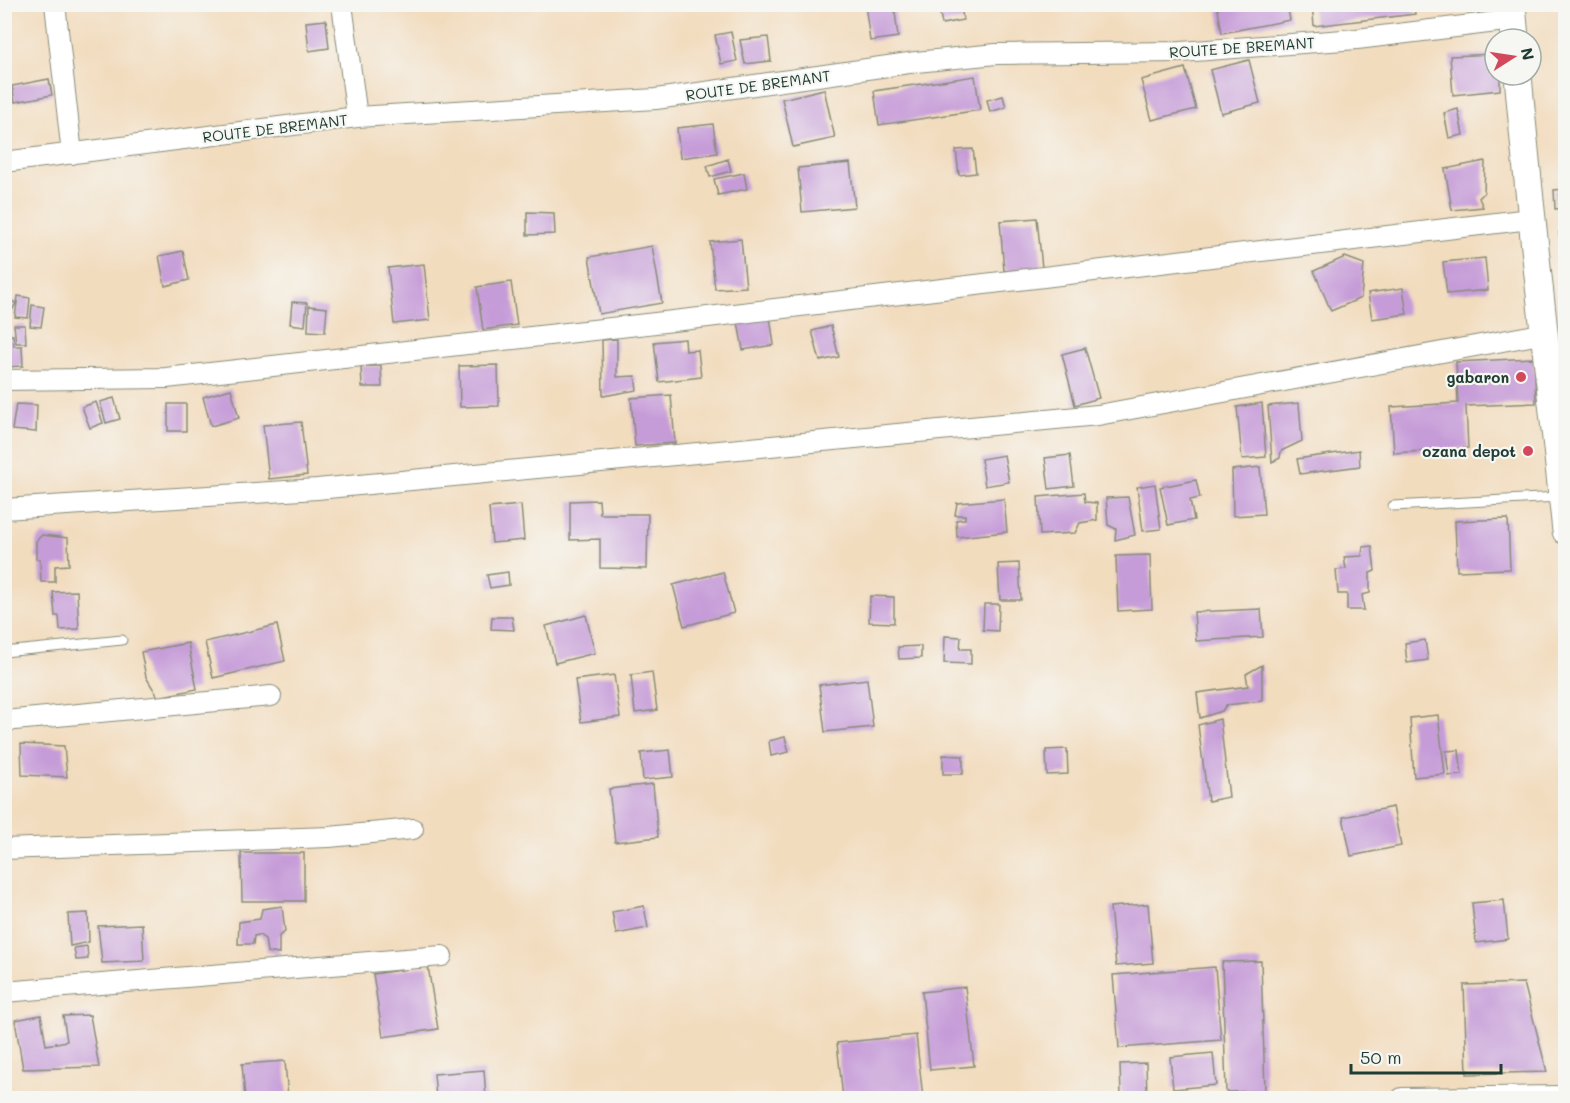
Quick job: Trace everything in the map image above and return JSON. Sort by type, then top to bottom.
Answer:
[{"type":"main road","points":[[1519,87],[1530,219],[1546,333],[1566,531]]},
{"type":"street","points":[[54,4],[72,154]]},
{"type":"street","points":[[342,4],[357,117]]},
{"type":"street","name":"ROUTE DE BREMANT","points":[[4,162],[357,117],[656,99],[916,62],[996,54],[1181,52],[1357,39],[1513,21]]},
{"type":"street","points":[[4,380],[177,376],[1530,219]]},
{"type":"street","points":[[4,509],[317,489],[1098,416],[1546,333]]},
{"type":"street","points":[[4,721],[271,696]]},
{"type":"street","points":[[4,849],[283,839],[413,829]]},
{"type":"street","points":[[4,992],[442,956]]},
{"type":"street","points":[[1402,1098],[1566,1096]]},
{"type":"lane","points":[[1394,506],[1562,497]]},
{"type":"lane","points":[[4,652],[122,640]]},
{"type":"building","points":[[865,4],[894,4],[898,37],[870,41]]},
{"type":"building","points":[[938,4],[961,4],[963,20],[942,24]]},
{"type":"building","points":[[1217,4],[1287,4],[1290,20],[1222,33]]},
{"type":"building","points":[[1312,4],[1414,4],[1415,14],[1314,26]]},
{"type":"building","points":[[326,20],[329,48],[309,51],[306,22]]},
{"type":"building","points":[[731,32],[737,61],[721,64],[715,35]]},
{"type":"building","points":[[768,37],[771,61],[745,64],[740,40]]},
{"type":"building","points":[[1483,55],[1483,87],[1500,87],[1500,90],[1453,95],[1450,56]]},
{"type":"building","points":[[1249,60],[1260,103],[1221,113],[1210,70]]},
{"type":"building","points":[[1185,68],[1196,109],[1152,120],[1141,80]]},
{"type":"building","points":[[975,76],[980,110],[879,125],[874,91]]},
{"type":"building","points":[[49,79],[52,95],[15,102],[12,86]]},
{"type":"building","points":[[824,89],[835,138],[793,147],[782,99]]},
{"type":"building","points":[[1003,96],[1006,107],[990,112],[987,100]]},
{"type":"building","points":[[1458,109],[1463,135],[1449,138],[1444,113]]},
{"type":"building","points":[[713,124],[717,153],[680,158],[677,128]]},
{"type":"building","points":[[973,149],[976,173],[959,175],[956,150]]},
{"type":"building","points":[[728,159],[731,171],[710,177],[707,166]]},
{"type":"building","points":[[1485,161],[1484,193],[1479,198],[1483,207],[1452,210],[1445,169]]},
{"type":"building","points":[[850,163],[855,207],[802,212],[798,168]]},
{"type":"building","points":[[744,173],[747,189],[718,195],[714,179]]},
{"type":"building","points":[[1566,189],[1566,208],[1555,209],[1554,190]]},
{"type":"building","points":[[527,212],[554,213],[555,234],[527,235]]},
{"type":"building","points":[[1037,218],[1042,268],[1004,271],[1000,221]]},
{"type":"building","points":[[1559,232],[1566,232],[1566,258],[1562,258]]},
{"type":"building","points":[[741,239],[746,287],[715,289],[710,242]]},
{"type":"building","points":[[652,246],[662,303],[599,314],[589,257]]},
{"type":"building","points":[[183,251],[189,280],[165,286],[159,256]]},
{"type":"building","points":[[1345,257],[1364,264],[1361,298],[1331,311],[1314,271]]},
{"type":"building","points":[[1485,258],[1488,290],[1447,294],[1443,262]]},
{"type":"building","points":[[424,264],[430,320],[394,324],[388,268]]},
{"type":"building","points":[[511,282],[517,325],[483,330],[477,287]]},
{"type":"building","points":[[1403,288],[1407,314],[1372,319],[1368,293]]},
{"type":"building","points":[[18,296],[30,298],[28,318],[15,317]]},
{"type":"building","points":[[4,298],[16,303],[9,316],[4,313]]},
{"type":"building","points":[[292,302],[307,303],[305,326],[290,324]]},
{"type":"building","points":[[32,305],[44,307],[41,327],[30,326]]},
{"type":"building","points":[[309,306],[327,308],[325,332],[308,331]]},
{"type":"building","points":[[770,317],[774,345],[743,350],[738,322]]},
{"type":"building","points":[[14,325],[25,325],[26,343],[16,343]]},
{"type":"building","points":[[831,326],[839,357],[820,361],[812,331]]},
{"type":"building","points":[[13,335],[14,346],[22,346],[23,366],[4,367],[4,336]]},
{"type":"building","points":[[617,339],[617,377],[635,376],[637,390],[603,396],[602,340]]},
{"type":"building","points":[[685,339],[686,351],[698,350],[701,377],[659,382],[654,342]]},
{"type":"building","points":[[1085,348],[1099,398],[1075,405],[1062,354]]},
{"type":"building","points":[[1534,358],[1536,403],[1466,406],[1468,448],[1394,453],[1391,407],[1458,403],[1456,362]]},
{"type":"building","points":[[498,365],[499,406],[460,407],[459,366]]},
{"type":"building","points":[[361,366],[381,366],[382,387],[362,387]]},
{"type":"building","points":[[231,389],[239,418],[211,426],[203,397]]},
{"type":"building","points":[[671,395],[675,443],[635,446],[631,398]]},
{"type":"building","points":[[114,398],[120,419],[106,423],[100,402]]},
{"type":"building","points":[[96,402],[103,423],[90,428],[82,407]]},
{"type":"building","points":[[1262,403],[1266,457],[1242,459],[1237,407]]},
{"type":"building","points":[[1299,403],[1302,441],[1281,451],[1280,458],[1272,462],[1268,406]]},
{"type":"building","points":[[16,404],[37,405],[36,432],[12,430]]},
{"type":"building","points":[[168,404],[186,404],[186,431],[168,431]]},
{"type":"building","points":[[301,422],[307,475],[269,479],[263,425]]},
{"type":"building","points":[[1359,450],[1360,466],[1300,474],[1297,459]]},
{"type":"building","points":[[1004,455],[1009,482],[985,486],[981,459]]},
{"type":"building","points":[[1070,455],[1074,486],[1049,489],[1045,458]]},
{"type":"building","points":[[1260,467],[1264,514],[1233,516],[1232,470]]},
{"type":"building","points":[[1196,480],[1200,498],[1190,500],[1194,520],[1168,525],[1160,487]]},
{"type":"building","points":[[1155,484],[1161,529],[1143,531],[1137,487]]},
{"type":"building","points":[[1084,493],[1085,502],[1097,503],[1097,520],[1080,523],[1075,533],[1040,535],[1038,497]]},
{"type":"building","points":[[1128,497],[1135,535],[1115,540],[1116,529],[1108,525],[1106,498]]},
{"type":"building","points":[[1004,499],[1007,532],[957,537],[956,520],[965,519],[965,515],[955,515],[957,503]]},
{"type":"building","points":[[599,500],[600,514],[648,514],[647,569],[600,568],[600,539],[570,540],[570,501]]},
{"type":"building","points":[[521,505],[524,540],[492,543],[489,508]]},
{"type":"building","points":[[1508,519],[1510,569],[1457,571],[1455,521]]},
{"type":"building","points":[[42,535],[68,538],[69,565],[55,566],[55,582],[41,582],[40,559],[36,559],[36,541]]},
{"type":"building","points":[[1372,546],[1375,571],[1370,573],[1370,593],[1362,595],[1364,610],[1347,610],[1347,594],[1338,594],[1336,570],[1346,569],[1344,557],[1362,556],[1363,547]]},
{"type":"building","points":[[1150,555],[1152,609],[1118,611],[1116,556]]},
{"type":"building","points":[[1019,563],[1021,600],[1000,600],[998,564]]},
{"type":"building","points":[[508,572],[509,585],[490,588],[487,575]]},
{"type":"building","points":[[723,572],[734,613],[684,626],[673,585]]},
{"type":"building","points":[[77,591],[79,629],[60,630],[59,616],[55,616],[53,592]]},
{"type":"building","points":[[870,596],[894,597],[894,623],[869,622]]},
{"type":"building","points":[[984,604],[999,604],[998,631],[983,630]]},
{"type":"building","points":[[1261,609],[1263,637],[1196,641],[1194,612]]},
{"type":"building","points":[[586,615],[595,653],[555,663],[546,626]]},
{"type":"building","points":[[492,617],[512,617],[514,630],[491,629]]},
{"type":"building","points":[[277,625],[285,661],[213,678],[205,642]]},
{"type":"building","points":[[945,636],[961,637],[960,649],[971,649],[971,664],[944,663]]},
{"type":"building","points":[[1425,640],[1428,660],[1407,663],[1405,643]]},
{"type":"building","points":[[188,643],[197,689],[158,697],[146,677],[141,652]]},
{"type":"building","points":[[921,646],[921,658],[899,659],[898,647]]},
{"type":"building","points":[[1262,665],[1262,701],[1226,705],[1222,711],[1200,718],[1197,693],[1248,686],[1246,674]]},
{"type":"building","points":[[652,672],[657,710],[635,713],[631,675]]},
{"type":"building","points":[[614,675],[620,717],[581,722],[575,680]]},
{"type":"building","points":[[867,679],[873,727],[825,732],[819,685]]},
{"type":"building","points":[[1438,715],[1445,774],[1414,777],[1410,718]]},
{"type":"building","points":[[1220,719],[1229,797],[1208,801],[1198,725]]},
{"type":"building","points":[[785,737],[789,752],[771,756],[769,741]]},
{"type":"building","points":[[21,744],[64,746],[67,777],[22,775]]},
{"type":"building","points":[[1067,749],[1068,774],[1047,775],[1046,750]]},
{"type":"building","points":[[670,750],[673,777],[643,780],[641,753]]},
{"type":"building","points":[[1459,750],[1462,775],[1449,776],[1446,751]]},
{"type":"building","points":[[943,755],[963,756],[963,774],[943,774]]},
{"type":"building","points":[[653,784],[658,837],[615,842],[609,789]]},
{"type":"building","points":[[1393,807],[1401,846],[1351,856],[1343,817]]},
{"type":"building","points":[[241,853],[304,853],[304,901],[242,901]]},
{"type":"building","points":[[1504,900],[1508,939],[1476,943],[1472,903]]},
{"type":"building","points":[[1148,904],[1153,963],[1116,966],[1110,907]]},
{"type":"building","points":[[282,906],[285,932],[279,936],[279,954],[267,952],[265,939],[259,935],[254,936],[253,944],[238,944],[239,922],[260,919],[262,909]]},
{"type":"building","points":[[644,906],[648,928],[616,934],[612,912]]},
{"type":"building","points":[[88,913],[89,942],[70,946],[68,914]]},
{"type":"building","points":[[142,924],[144,961],[102,963],[98,926]]},
{"type":"building","points":[[87,946],[88,959],[76,960],[74,948]]},
{"type":"building","points":[[1261,961],[1265,1091],[1226,1092],[1222,962]]},
{"type":"building","points":[[428,966],[438,1029],[383,1037],[373,974]]},
{"type":"building","points":[[1215,967],[1221,1040],[1119,1048],[1113,975]]},
{"type":"building","points":[[1524,983],[1547,1072],[1467,1074],[1464,985]]},
{"type":"building","points":[[965,987],[974,1066],[930,1070],[922,992]]},
{"type":"building","points":[[41,1015],[46,1045],[67,1041],[63,1016],[90,1015],[99,1067],[23,1069],[15,1020]]},
{"type":"building","points":[[916,1035],[923,1098],[843,1098],[837,1043]]},
{"type":"building","points":[[1213,1053],[1216,1085],[1173,1089],[1170,1057]]},
{"type":"building","points":[[285,1061],[288,1098],[245,1098],[242,1064]]},
{"type":"building","points":[[1146,1063],[1147,1095],[1121,1097],[1120,1064]]},
{"type":"building","points":[[484,1070],[486,1098],[436,1098],[434,1074]]},
{"type":"place","name":"gabaron","points":[[1521,377]]},
{"type":"place","name":"ozana depot","points":[[1528,451]]}]
